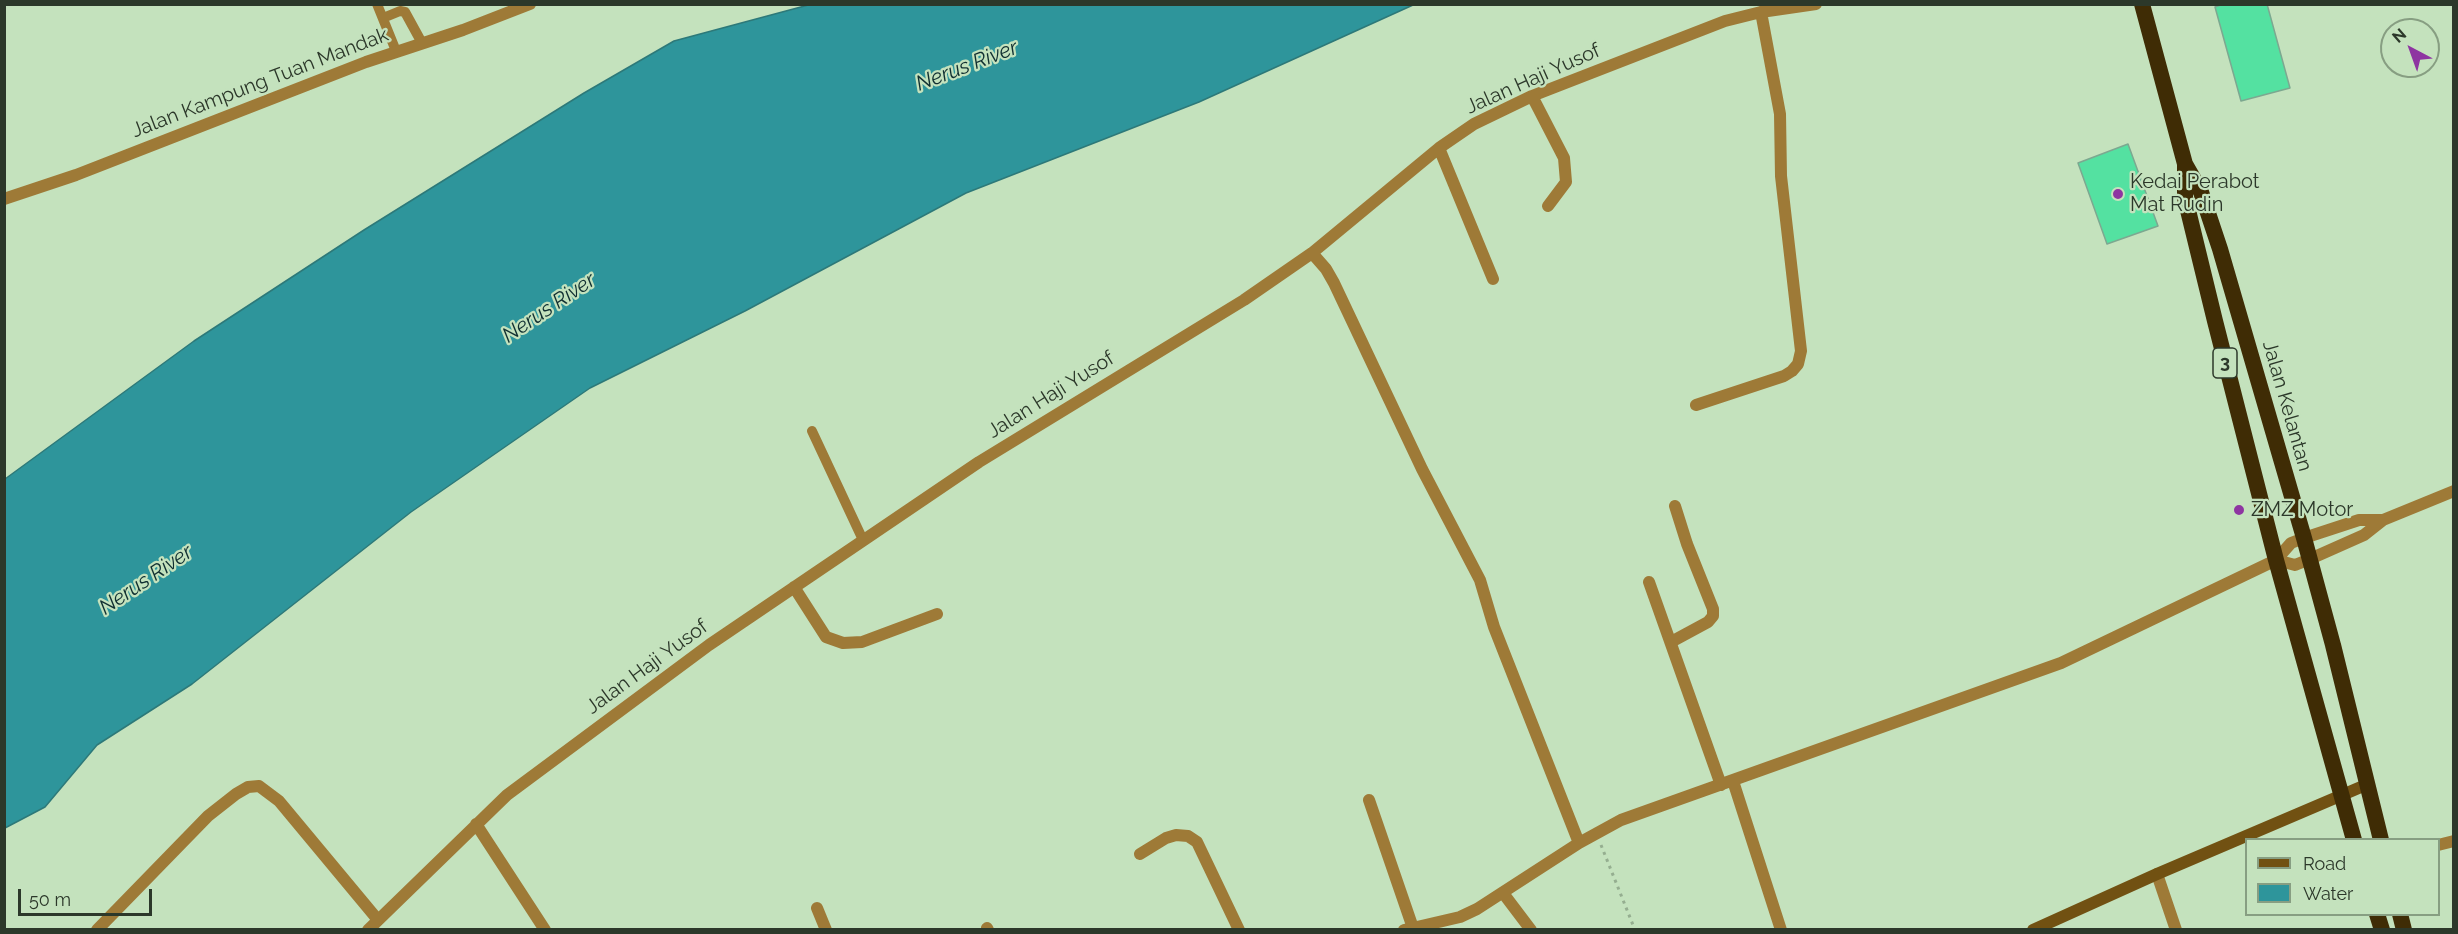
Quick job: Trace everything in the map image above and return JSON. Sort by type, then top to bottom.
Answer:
[{"type":"highway","name":"Jalan Kelantan","points":[[2142,4],[2186,164],[2201,192],[2220,249],[2304,538],[2381,838]]},
{"type":"highway","name":"Jalan Kelantan","points":[[2186,164],[2185,198],[2276,560],[2353,838]]},
{"type":"main road","points":[[2033,930],[2368,784]]},
{"type":"street","name":"Jalan Kampung Tuan Mandak","points":[[4,199],[76,175],[396,51],[463,30],[530,4]]},
{"type":"street","name":"Jalan Haji Yusof","points":[[368,930],[507,795],[673,672],[979,462],[1244,300],[1312,253],[1439,148],[1474,124],[1532,96],[1725,21],[1761,12],[1816,4]]},
{"type":"street","points":[[1696,405],[1784,376],[1798,364],[1801,351],[1781,176],[1780,114],[1761,12]]},
{"type":"street","points":[[1532,96],[1564,158],[1566,182],[1548,206]]},
{"type":"street","points":[[1439,148],[1493,279]]},
{"type":"street","points":[[1312,253],[1326,269],[1334,283],[1422,469],[1480,580],[1494,627],[1579,843]]},
{"type":"street","points":[[2276,560],[2295,565],[2310,560],[2364,535],[2383,520],[2454,491]]},
{"type":"street","points":[[1671,642],[1708,622],[1713,616],[1713,609],[1687,544],[1675,506]]},
{"type":"street","points":[[1369,800],[1409,929],[1460,917],[1503,893],[1596,832],[1621,820],[2061,663],[2276,560],[2291,543],[2359,519],[2383,520]]},
{"type":"street","points":[[1650,582],[1781,930]]},
{"type":"street","points":[[794,587],[826,637],[843,643],[862,642],[937,614]]},
{"type":"street","points":[[97,930],[208,816],[236,794],[248,787],[259,786],[279,801],[378,920]]},
{"type":"street","points":[[476,824],[545,930]]},
{"type":"street","points":[[1140,854],[1166,838],[1176,835],[1188,836],[1197,842],[1239,930]]},
{"type":"street","points":[[2157,874],[2176,930]]},
{"type":"street","points":[[1503,893],[1531,930]]},
{"type":"street","points":[[817,908],[826,930]]},
{"type":"lane","points":[[377,4],[396,51]]},
{"type":"lane","points":[[383,18],[400,11],[405,12],[422,43]]},
{"type":"lane","points":[[812,431],[863,540]]},
{"type":"path","points":[[1596,832],[1635,930]]},
{"type":"water","name":"Nerus River","points":[[812,4],[1413,5],[1199,102],[966,193],[745,311],[590,388],[411,512],[192,684],[97,745],[45,807],[5,828],[5,479],[194,341],[364,230],[584,93],[674,41]]},
{"type":"building","points":[[2223,4],[2267,4],[2290,88],[2241,101],[2215,7]]},
{"type":"building","name":"Kedai Perabot Mat Rudin","points":[[2128,144],[2158,226],[2107,244],[2078,163]]},
{"type":"place","name":"Kedai Perabot Mat Rudin","points":[[2118,194]]},
{"type":"place","name":"ZMZ Motor","points":[[2239,510]]}]
